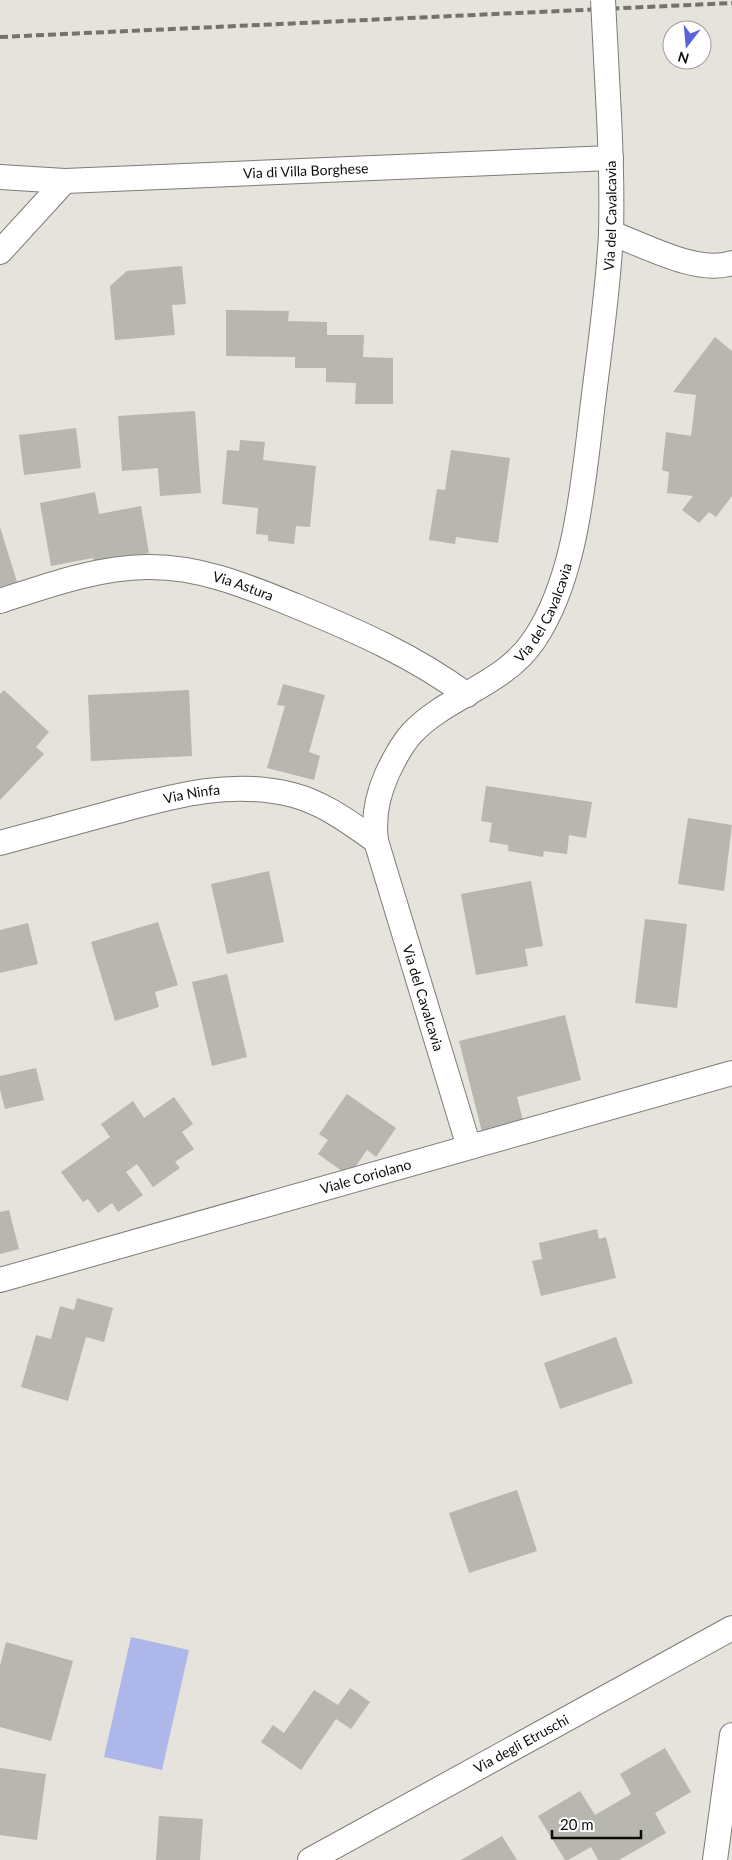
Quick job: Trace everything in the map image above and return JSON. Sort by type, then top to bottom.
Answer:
[{"type":"street","name":"Via del Cavalcavia","points":[[469,1147],[376,841],[375,823],[381,789],[402,745],[428,719],[510,667],[528,649],[544,625],[564,570],[585,469],[606,295],[611,233],[611,158],[603,0]]},
{"type":"street","name":"Via di Villa Borghese","points":[[0,176],[65,181],[611,158]]},
{"type":"street","points":[[0,252],[65,181]]},
{"type":"street","points":[[611,233],[690,263],[708,266],[732,263]]},
{"type":"street","name":"Via Astura","points":[[0,601],[62,580],[95,572],[149,567],[195,572],[246,586],[361,632],[412,658],[467,695]]},
{"type":"street","name":"Via Ninfa","points":[[0,843],[171,797],[234,788],[270,791],[314,803],[348,821],[376,841]]},
{"type":"street","name":"Viale Coriolano","points":[[0,1280],[732,1073]]},
{"type":"street","name":"Via degli Etruschi","points":[[310,1860],[732,1628]]},
{"type":"street","points":[[715,1860],[732,1735]]},
{"type":"shaded area","points":[[131,1637],[189,1650],[162,1770],[104,1757]]},
{"type":"building","points":[[182,266],[186,304],[172,305],[175,335],[115,340],[110,286],[127,271]]},
{"type":"building","points":[[226,310],[289,311],[288,321],[327,322],[327,335],[364,335],[363,357],[393,358],[393,404],[355,404],[356,383],[326,382],[326,368],[295,368],[295,357],[226,356]]},
{"type":"building","points":[[715,337],[732,351],[732,496],[716,517],[709,512],[699,523],[682,510],[693,496],[667,493],[669,472],[662,470],[666,432],[691,436],[696,395],[673,392]]},
{"type":"building","points":[[195,411],[201,493],[160,496],[158,468],[122,471],[118,416]]},
{"type":"building","points":[[76,428],[81,468],[24,475],[19,435]]},
{"type":"building","points":[[240,440],[265,442],[263,460],[316,466],[310,527],[296,526],[294,544],[268,541],[268,535],[256,534],[258,508],[222,504],[227,450],[239,451]]},
{"type":"building","points":[[451,450],[510,458],[498,543],[456,537],[455,544],[429,540],[437,489],[445,490]]},
{"type":"building","points":[[95,492],[99,514],[141,506],[149,553],[94,563],[93,558],[51,566],[40,503]]},
{"type":"building","points":[[0,527],[17,582],[0,587]]},
{"type":"building","points":[[283,684],[325,695],[309,752],[320,756],[314,780],[267,768],[285,706],[277,705]]},
{"type":"building","points":[[4,690],[49,732],[36,747],[44,754],[0,800],[0,694]]},
{"type":"building","points":[[189,690],[192,756],[91,761],[88,695]]},
{"type":"building","points":[[486,786],[592,802],[586,838],[569,835],[567,854],[544,851],[543,857],[508,851],[508,845],[489,842],[492,823],[481,821]]},
{"type":"building","points":[[688,818],[732,825],[724,891],[678,884]]},
{"type":"building","points":[[269,871],[284,942],[227,954],[211,884]]},
{"type":"building","points":[[531,881],[543,946],[525,949],[528,966],[476,975],[461,894]]},
{"type":"building","points":[[645,919],[687,924],[677,1008],[635,1003]]},
{"type":"building","points":[[158,922],[178,985],[155,992],[159,1007],[115,1021],[91,942]]},
{"type":"building","points":[[28,923],[38,964],[0,973],[0,930]]},
{"type":"building","points":[[227,974],[247,1057],[212,1066],[192,982]]},
{"type":"building","points":[[565,1015],[581,1080],[517,1097],[524,1125],[483,1136],[459,1041]]},
{"type":"building","points":[[36,1068],[44,1100],[5,1109],[0,1090],[0,1076]]},
{"type":"building","points":[[347,1094],[396,1128],[376,1157],[367,1150],[349,1176],[318,1154],[328,1140],[319,1134]]},
{"type":"building","points":[[174,1097],[193,1124],[182,1132],[194,1149],[175,1162],[180,1168],[153,1187],[137,1164],[126,1172],[143,1195],[118,1212],[112,1203],[98,1213],[88,1199],[83,1202],[61,1172],[110,1137],[101,1124],[133,1101],[144,1118]]},
{"type":"building","points":[[9,1210],[19,1249],[0,1254],[0,1212]]},
{"type":"building","points":[[597,1229],[599,1239],[606,1237],[616,1278],[541,1296],[532,1261],[542,1259],[539,1243]]},
{"type":"building","points":[[77,1298],[113,1308],[104,1342],[86,1337],[68,1401],[21,1387],[36,1335],[51,1339],[60,1306],[74,1310]]},
{"type":"building","points":[[616,1337],[633,1383],[560,1409],[544,1363]]},
{"type":"building","points":[[517,1490],[537,1551],[469,1573],[449,1513]]},
{"type":"building","points":[[6,1642],[73,1661],[51,1741],[0,1727],[0,1666]]},
{"type":"building","points":[[350,1688],[370,1702],[351,1729],[336,1719],[301,1770],[261,1742],[273,1725],[284,1733],[314,1690],[338,1705]]},
{"type":"building","points":[[665,1748],[691,1792],[655,1813],[666,1833],[619,1860],[598,1860],[591,1847],[565,1860],[538,1816],[580,1791],[595,1815],[631,1794],[620,1774]]},
{"type":"building","points":[[0,1768],[46,1774],[37,1840],[0,1835]]},
{"type":"building","points":[[159,1816],[203,1819],[200,1860],[156,1860]]},
{"type":"building","points":[[502,1836],[517,1860],[461,1860]]},
{"type":"railway","points":[[0,37],[732,3]]}]
